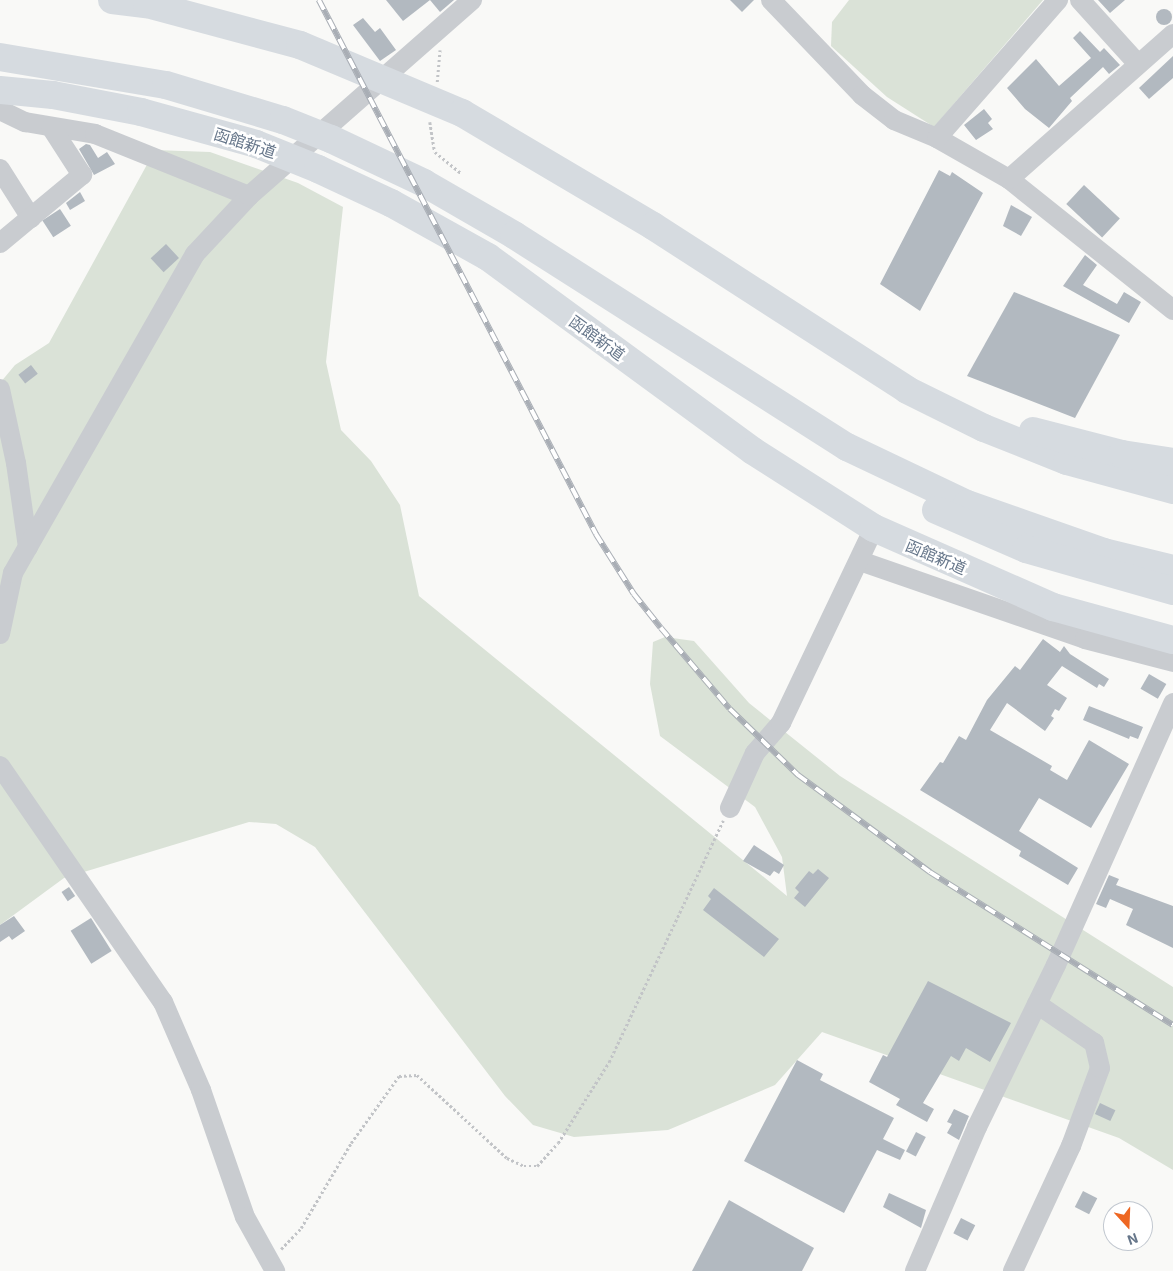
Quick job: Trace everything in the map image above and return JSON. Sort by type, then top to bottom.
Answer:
[{"type":"highway","points":[[112,0],[147,4],[300,45],[462,113],[653,226],[907,390],[984,428],[1067,461],[1173,490]]},
{"type":"highway","name":"函館新道","points":[[0,58],[166,86],[283,120],[372,157],[514,235],[746,385],[847,447],[967,504],[1104,552],[1173,569]]},
{"type":"highway","name":"函館新道","points":[[0,90],[54,95],[141,112],[256,144],[391,203],[488,257],[753,452],[874,528],[1053,607],[1173,640]]},
{"type":"highway","name":"函館新道","points":[[514,235],[768,414],[840,461],[959,522],[1026,550],[1173,591]]},
{"type":"highway","points":[[907,390],[920,379],[1038,433],[1122,454],[1173,462]]},
{"type":"street","points":[[0,634],[14,573],[195,254],[249,196],[472,0]]},
{"type":"street","points":[[771,0],[862,95],[894,120],[938,138],[1009,178],[1173,310]]},
{"type":"street","points":[[938,138],[1058,0]]},
{"type":"street","points":[[1080,0],[1138,64]]},
{"type":"street","points":[[1009,178],[1173,34]]},
{"type":"street","points":[[0,110],[24,122],[94,134],[249,196]]},
{"type":"street","points":[[0,243],[82,175],[52,127]]},
{"type":"street","points":[[0,169],[31,218]]},
{"type":"street","points":[[0,389],[16,463],[28,547]]},
{"type":"street","points":[[730,808],[755,753],[781,723],[860,561],[874,528]]},
{"type":"street","points":[[860,561],[1084,639],[1173,662]]},
{"type":"street","points":[[915,1271],[977,1127],[1056,965],[1173,703]]},
{"type":"street","points":[[0,766],[163,1002],[201,1090],[246,1217],[272,1266]]},
{"type":"street","points":[[1013,1271],[1071,1146],[1100,1068],[1094,1043],[1037,1004]]},
{"type":"path","points":[[272,1266],[301,1228],[351,1143],[400,1076],[417,1075],[507,1158],[524,1166],[537,1166],[558,1143],[609,1062],[730,808]]},
{"type":"shaded area","points":[[849,0],[1043,0],[934,127],[887,97],[831,46],[832,22]]},
{"type":"shaded area","points":[[155,150],[210,152],[298,183],[343,207],[326,362],[341,430],[371,461],[400,505],[419,596],[787,896],[782,857],[755,807],[660,736],[650,684],[653,642],[665,637],[694,641],[749,703],[840,776],[1173,987],[1173,1170],[1119,1138],[822,1032],[775,1085],[668,1130],[574,1137],[533,1125],[505,1096],[315,847],[276,824],[249,822],[64,878],[0,925],[0,383],[15,365],[49,343]]},
{"type":"building","points":[[386,0],[430,0],[403,21]]},
{"type":"building","points":[[430,0],[454,0],[440,12]]},
{"type":"building","points":[[730,0],[754,0],[742,12]]},
{"type":"building","points":[[1098,0],[1125,0],[1110,13]]},
{"type":"building","points":[[1164,9],[1170,11],[1172,17],[1170,23],[1164,25],[1158,23],[1156,17],[1158,11]]},
{"type":"building","points":[[363,18],[375,32],[380,28],[396,50],[380,61],[353,25]]},
{"type":"building","points":[[1080,31],[1100,52],[1104,48],[1120,65],[1109,74],[1103,67],[1070,98],[1072,101],[1049,128],[1025,109],[1007,88],[1036,59],[1059,86],[1091,58],[1073,38]]},
{"type":"building","points":[[1173,56],[1173,78],[1149,99],[1139,88]]},
{"type":"building","points":[[984,109],[992,119],[988,123],[993,129],[976,140],[964,125]]},
{"type":"building","points":[[86,144],[90,145],[98,158],[107,152],[115,164],[94,175],[79,149]]},
{"type":"building","points":[[939,170],[950,176],[952,172],[983,193],[920,311],[880,284]]},
{"type":"building","points":[[1084,185],[1120,218],[1102,237],[1066,204]]},
{"type":"building","points":[[80,192],[85,201],[70,210],[66,203]]},
{"type":"building","points":[[1011,205],[1032,217],[1021,236],[1003,226]]},
{"type":"building","points":[[60,209],[71,226],[53,237],[42,220]]},
{"type":"building","points":[[166,244],[179,258],[164,272],[151,258]]},
{"type":"building","points":[[1085,255],[1097,265],[1083,285],[1117,304],[1124,292],[1141,302],[1129,323],[1063,286]]},
{"type":"building","points":[[1014,292],[1120,335],[1075,418],[967,376]]},
{"type":"building","points":[[31,365],[38,374],[25,384],[18,375]]},
{"type":"building","points":[[1043,639],[1060,652],[1064,646],[1070,654],[1109,679],[1104,687],[1099,684],[1097,688],[1062,666],[1047,685],[1067,698],[1059,711],[1055,709],[1051,716],[1054,718],[1045,731],[1007,703],[990,730],[1052,766],[1050,770],[1067,780],[1089,740],[1129,764],[1091,828],[1039,798],[1019,831],[1078,868],[1068,885],[1019,856],[1021,851],[920,790],[940,762],[943,763],[959,736],[966,740],[987,700],[1015,666],[1020,670]]},
{"type":"building","points":[[1149,674],[1166,684],[1158,699],[1140,689]]},
{"type":"building","points":[[1089,706],[1143,727],[1138,739],[1130,736],[1129,739],[1083,720]]},
{"type":"building","points":[[754,845],[784,865],[779,874],[774,871],[770,876],[743,861]]},
{"type":"building","points":[[818,869],[829,878],[805,907],[794,898],[799,892],[795,888],[809,871],[813,874]]},
{"type":"building","points":[[1109,875],[1119,879],[1116,885],[1173,906],[1173,948],[1126,925],[1133,909],[1110,899],[1106,908],[1096,904]]},
{"type":"building","points":[[69,887],[75,896],[68,901],[62,892]]},
{"type":"building","points":[[714,888],[779,939],[764,957],[703,910],[711,899],[708,896]]},
{"type":"building","points":[[14,916],[25,931],[12,940],[9,936],[0,942],[0,925]]},
{"type":"building","points":[[91,918],[112,951],[91,964],[71,931]]},
{"type":"building","points":[[928,981],[1011,1023],[990,1062],[966,1048],[959,1061],[951,1056],[923,1103],[934,1109],[927,1122],[896,1105],[900,1099],[869,1082],[883,1055],[887,1057]]},
{"type":"building","points":[[797,1060],[823,1074],[820,1080],[894,1118],[883,1139],[905,1150],[900,1160],[877,1150],[844,1213],[744,1161]]},
{"type":"building","points":[[1100,1103],[1115,1110],[1110,1121],[1095,1114]]},
{"type":"building","points":[[954,1109],[969,1116],[959,1140],[947,1133],[952,1124],[947,1122]]},
{"type":"building","points":[[916,1132],[926,1137],[916,1157],[906,1152]]},
{"type":"building","points":[[1083,1191],[1097,1198],[1089,1214],[1075,1207]]},
{"type":"building","points":[[889,1193],[926,1210],[921,1228],[883,1207]]},
{"type":"building","points":[[729,1200],[814,1248],[802,1271],[692,1271]]},
{"type":"building","points":[[961,1218],[975,1225],[968,1240],[953,1233]]},
{"type":"railway","points":[[319,0],[596,534],[634,594],[661,628],[730,709],[798,775],[930,872],[1173,1025]]}]
